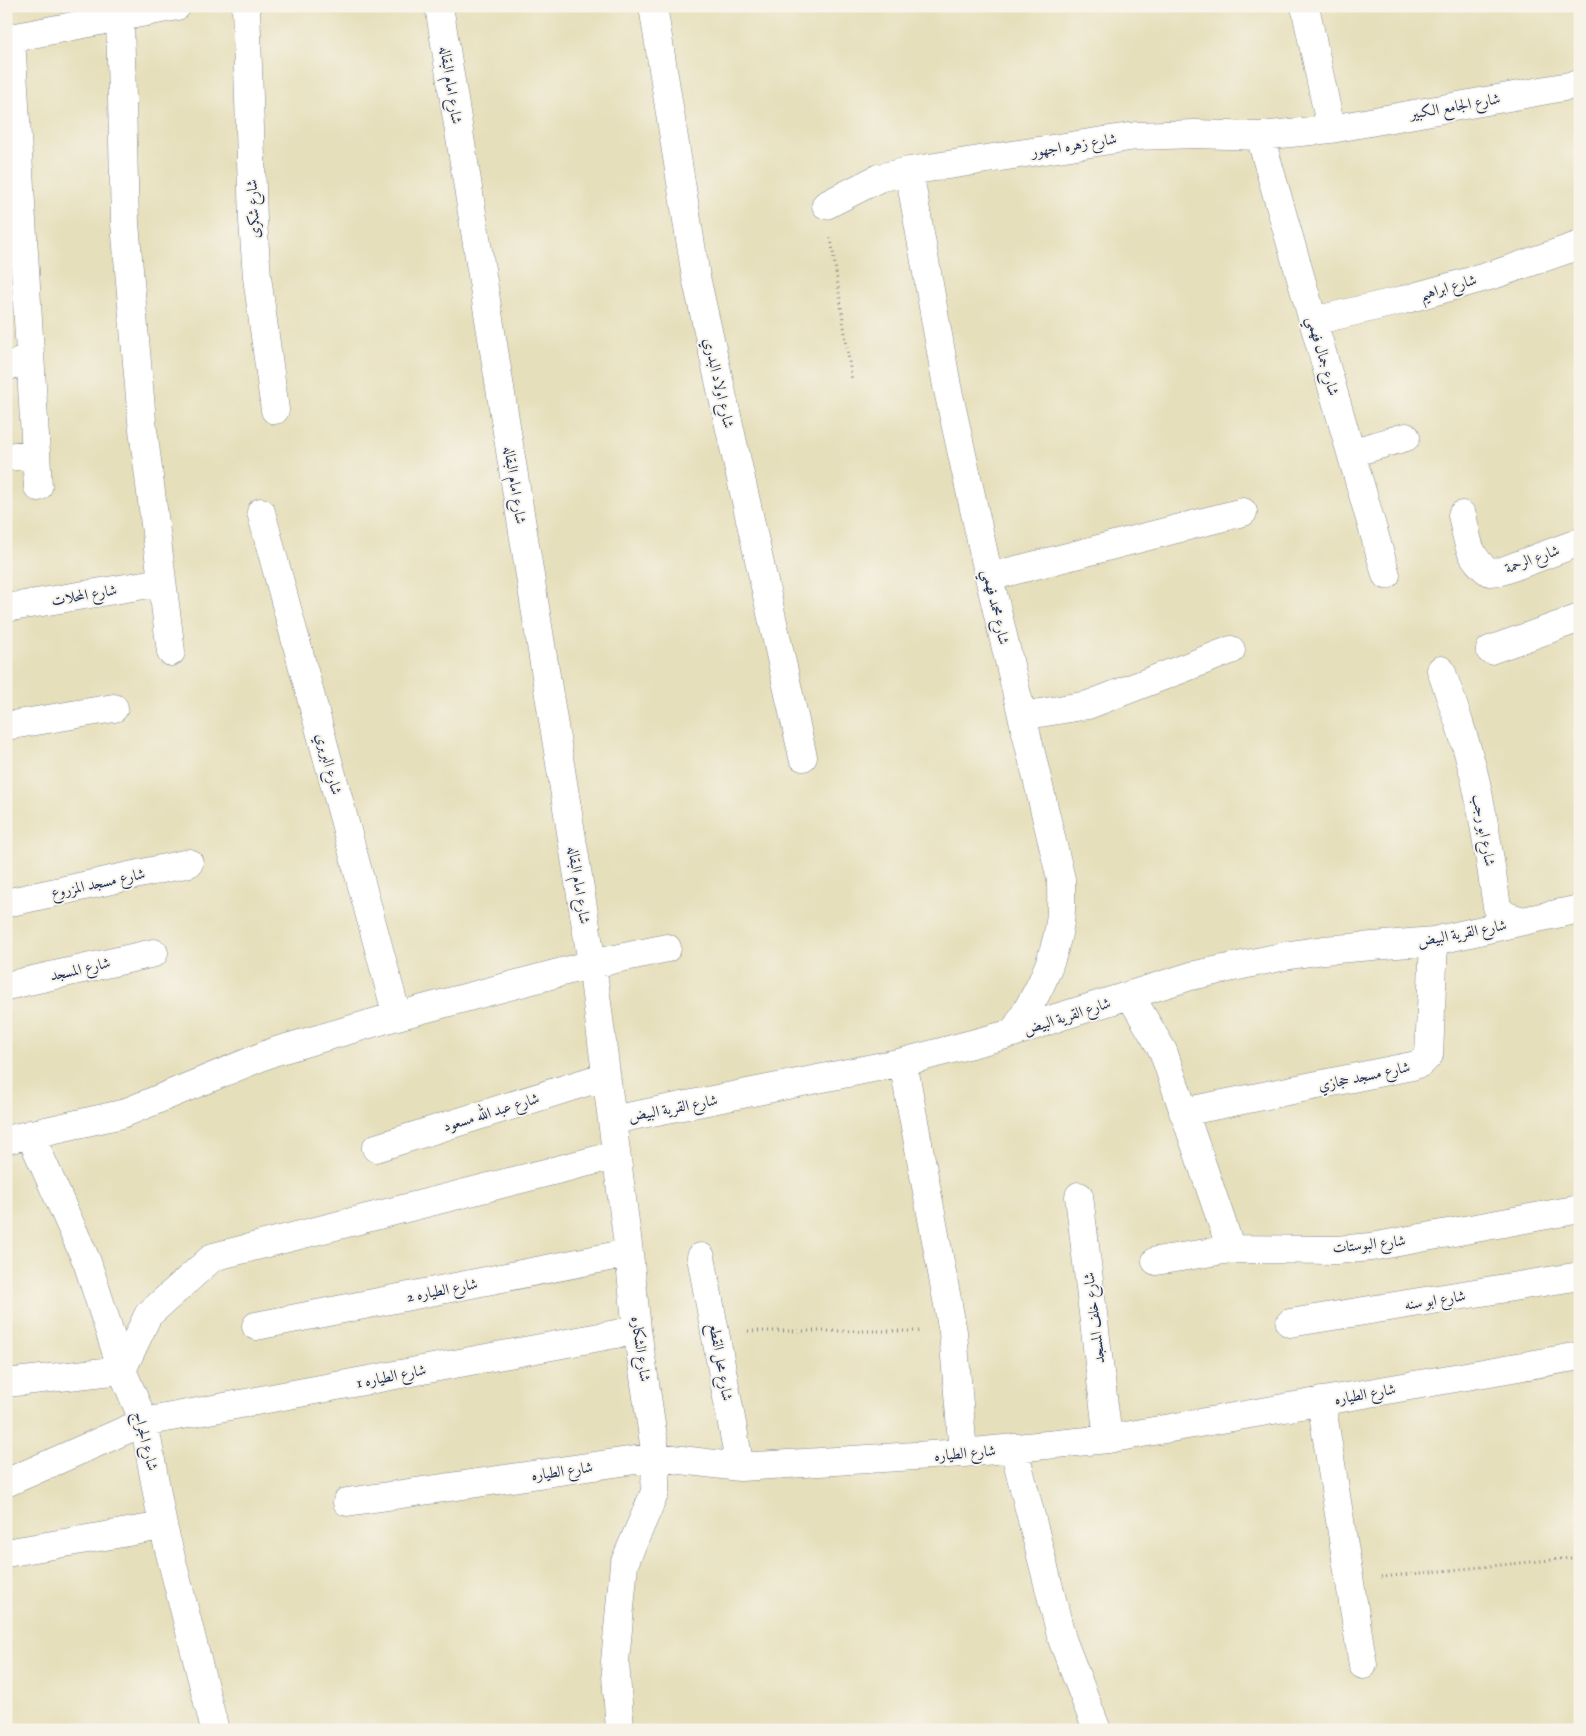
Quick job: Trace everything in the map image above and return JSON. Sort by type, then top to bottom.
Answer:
[{"type":"street","points":[[38,487],[9,38],[177,6]]},
{"type":"street","name":"شارع شكرى","points":[[246,6],[253,230],[257,277],[275,410]]},
{"type":"street","name":"شارع امام البقاله","points":[[439,6],[592,964]]},
{"type":"street","name":"شارع اولاد البدري","points":[[653,6],[696,277],[803,757]]},
{"type":"street","points":[[1305,6],[1330,129]]},
{"type":"street","points":[[120,17],[124,223],[142,420],[171,652]]},
{"type":"street","name":"شارع الجامع الكبير","points":[[1330,129],[1580,84]]},
{"type":"street","name":"شارع زهره اجهور","points":[[826,205],[880,178],[909,171],[1136,136],[1194,134],[1260,136],[1330,129]]},
{"type":"street","name":"شارع جمال فهمي","points":[[1260,136],[1386,576]]},
{"type":"street","name":"شارع محمد فهمي","points":[[909,171],[947,386],[1061,878],[1061,920],[1052,961],[1034,999],[1013,1033]]},
{"type":"street","name":"شارع ابراهيم","points":[[1313,321],[1403,300],[1492,275],[1580,245]]},
{"type":"street","points":[[6,367],[21,361],[30,353]]},
{"type":"street","points":[[1351,453],[1406,437]]},
{"type":"street","points":[[6,457],[36,454]]},
{"type":"street","name":"شارع البربري","points":[[260,512],[397,1016]]},
{"type":"street","points":[[990,577],[1243,512]]},
{"type":"street","name":"شارع الرحمة","points":[[1462,516],[1471,554],[1489,572],[1502,570],[1580,542]]},
{"type":"street","name":"شارع المحلات","points":[[6,608],[162,582]]},
{"type":"street","points":[[1490,650],[1580,618]]},
{"type":"street","points":[[1022,716],[1088,705],[1231,650]]},
{"type":"street","name":"شارع ابو رجب","points":[[1441,670],[1476,782],[1488,844],[1497,907],[1504,915],[1523,921]]},
{"type":"street","points":[[6,726],[114,708]]},
{"type":"street","name":"شارع مسجد المزروع","points":[[6,903],[189,863]]},
{"type":"street","points":[[1523,921],[1580,909]]},
{"type":"street","name":"شارع القرية البيض","points":[[612,1120],[903,1062],[1013,1033],[1058,1017],[1191,976],[1290,955],[1324,950],[1434,941],[1523,921]]},
{"type":"street","name":"شارع مسجد حجازي","points":[[1183,1112],[1421,1063],[1429,1056],[1434,941]]},
{"type":"street","points":[[18,1137],[122,1114],[273,1052],[397,1016],[592,964],[667,948]]},
{"type":"street","name":"شارع المسجد","points":[[6,986],[154,953]]},
{"type":"street","name":"شارع الشكاره","points":[[592,964],[637,1330],[656,1457],[655,1492],[624,1564],[615,1662],[620,1730]]},
{"type":"street","points":[[1130,996],[1163,1050],[1231,1249]]},
{"type":"street","points":[[903,1062],[953,1332],[963,1453]]},
{"type":"street","name":"شارع عبد الله مسعود","points":[[376,1148],[606,1076]]},
{"type":"street","name":"شارع الجراج","points":[[18,1137],[87,1262],[122,1370],[144,1422],[163,1526],[215,1730]]},
{"type":"street","points":[[6,1383],[122,1370],[148,1315],[213,1257],[616,1155]]},
{"type":"street","name":"شارع خلف المسجد","points":[[1079,1196],[1108,1439]]},
{"type":"street","name":"شارع البوستات","points":[[1156,1260],[1231,1249],[1336,1250],[1371,1247],[1580,1209]]},
{"type":"street","name":"شارع الطياره 2","points":[[256,1326],[629,1253]]},
{"type":"street","name":"شارع محل القطع","points":[[702,1257],[740,1468]]},
{"type":"street","name":"شارع ابو سنه","points":[[1290,1323],[1580,1276]]},
{"type":"street","name":"شارع الطياره 1","points":[[6,1483],[144,1422],[637,1330]]},
{"type":"street","name":"شارع الطياره","points":[[347,1502],[656,1457],[740,1468],[963,1453],[1108,1439],[1580,1356]]},
{"type":"street","points":[[1321,1401],[1363,1665]]},
{"type":"street","points":[[1014,1448],[1062,1639],[1098,1730]]},
{"type":"street","points":[[6,1553],[163,1526]]},
{"type":"path","points":[[826,205],[852,381]]},
{"type":"path","points":[[715,1330],[953,1332]]},
{"type":"path","points":[[1349,1580],[1580,1557]]}]
